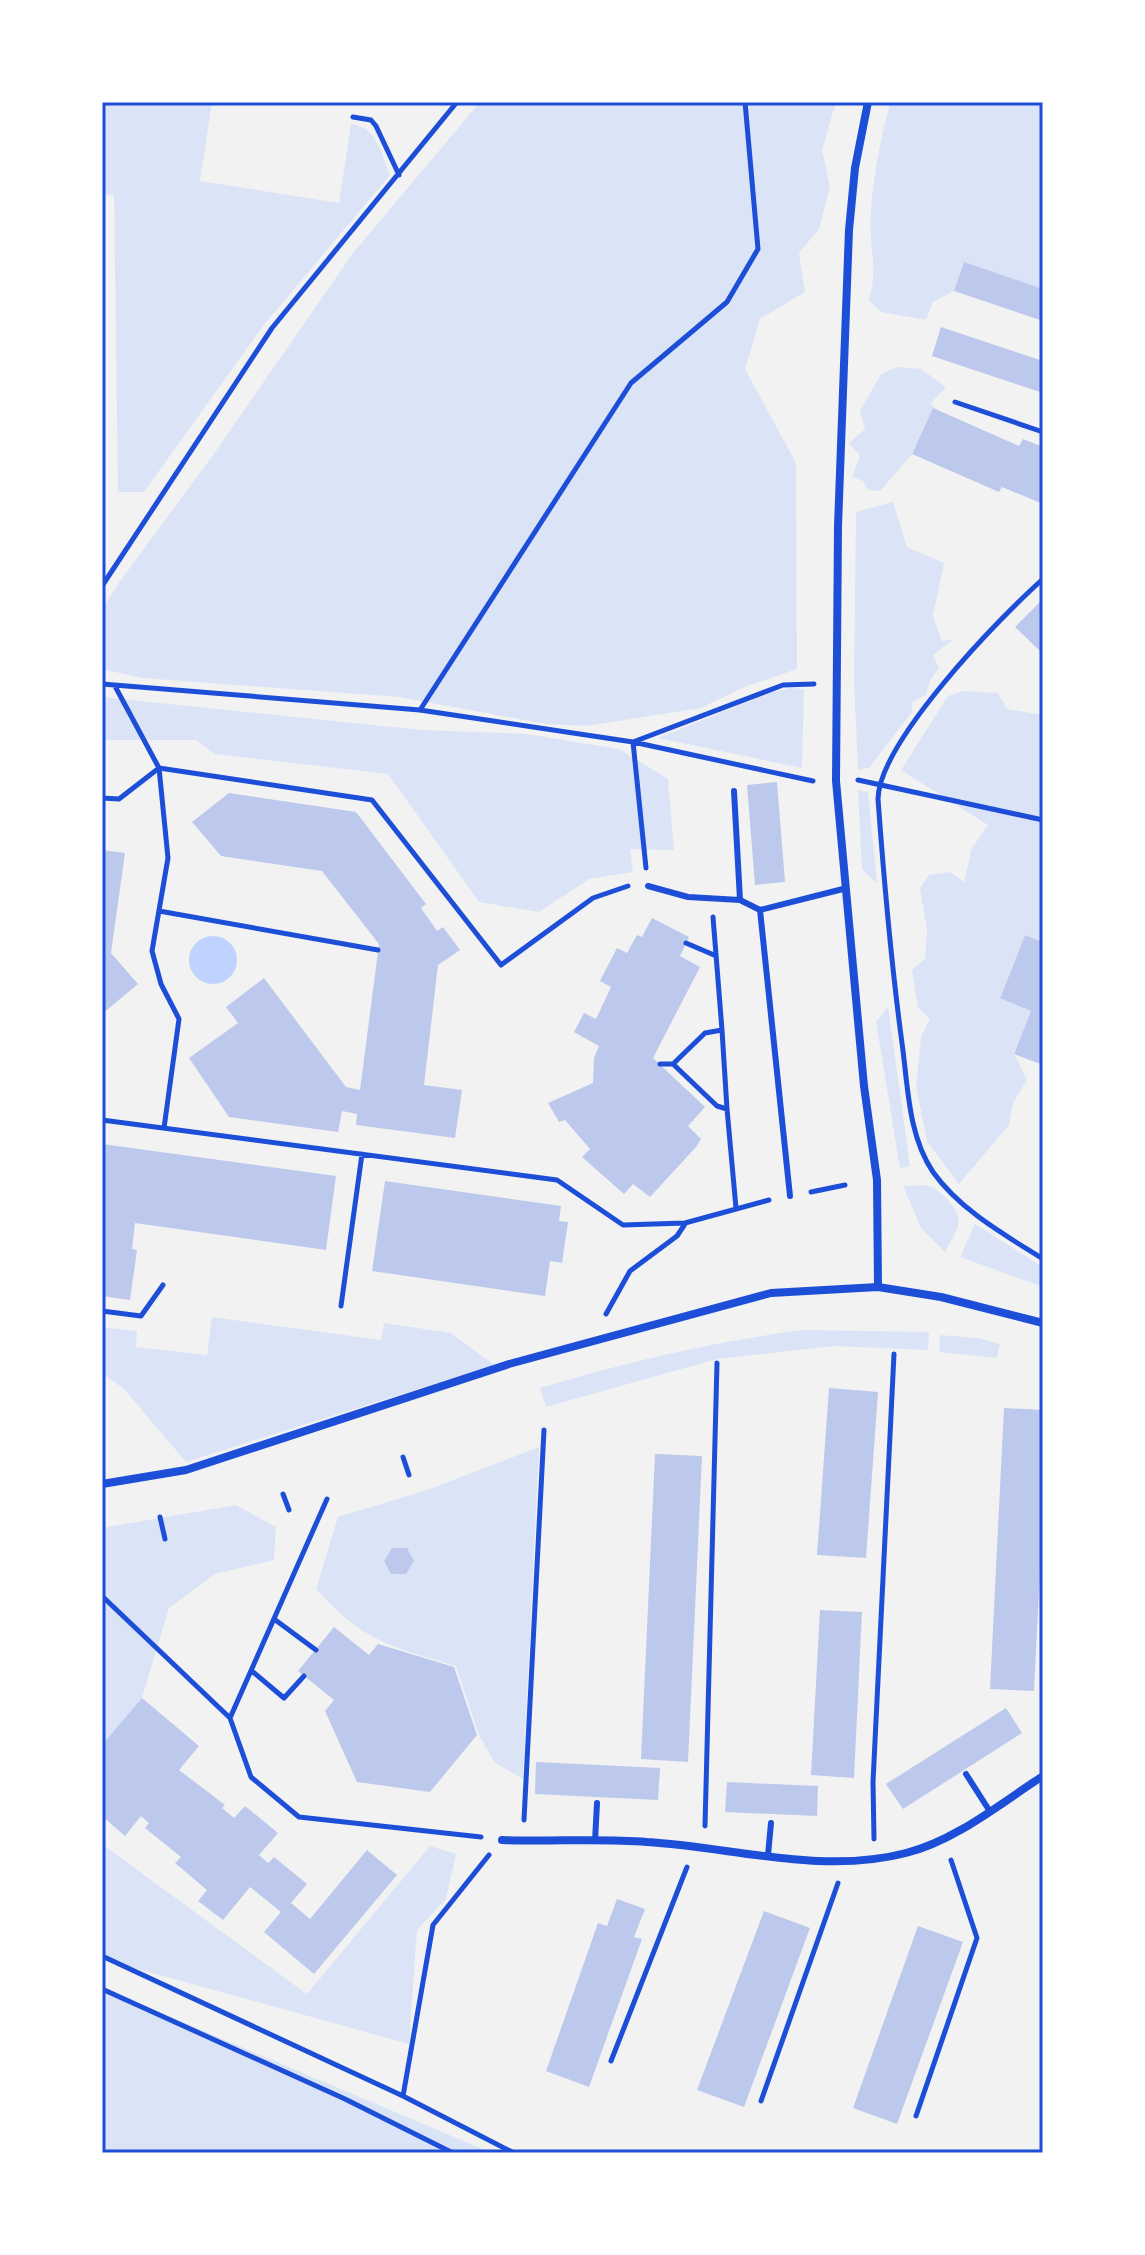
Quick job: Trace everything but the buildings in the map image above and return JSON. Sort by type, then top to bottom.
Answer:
[{"type":"street","points":[[868,102],[856,156],[849,230],[835,683],[843,889],[877,1180],[878,1287]]},
{"type":"street","points":[[102,1484],[186,1470],[592,1340],[771,1293],[878,1287],[941,1297],[1043,1323]]},
{"type":"street","points":[[502,1840],[646,1842],[841,1862],[875,1860],[909,1853],[942,1839],[1043,1776]]},
{"type":"lane","points":[[734,791],[740,900]]},
{"type":"lane","points":[[648,886],[688,897],[740,900],[760,910],[843,889]]},
{"type":"lane","points":[[760,910],[790,1196]]},
{"type":"lane","points":[[966,1774],[989,1810]]},
{"type":"lane","points":[[595,1841],[597,1803]]},
{"type":"lane","points":[[768,1855],[771,1823]]},
{"type":"path","points":[[102,586],[272,328],[457,102]]},
{"type":"path","points":[[420,710],[631,383],[727,302],[758,249],[745,102]]},
{"type":"path","points":[[353,117],[371,120],[376,126],[399,175]]},
{"type":"path","points":[[955,402],[1043,432]]},
{"type":"path","points":[[1043,579],[993,629],[932,701],[901,740],[878,782],[893,977],[916,1139],[933,1172],[956,1197],[975,1214],[1043,1259]]},
{"type":"path","points":[[633,742],[783,685],[835,683]]},
{"type":"path","points":[[102,684],[420,710],[633,742],[815,782]]},
{"type":"path","points":[[115,687],[159,768],[168,858],[152,951],[161,984],[179,1019],[164,1128]]},
{"type":"path","points":[[102,798],[119,799],[159,768],[372,800],[501,965],[593,898],[626,886],[648,886],[633,742]]},
{"type":"path","points":[[857,779],[1043,820]]},
{"type":"path","points":[[712,898],[714,955],[736,1208]]},
{"type":"path","points":[[159,911],[378,950]]},
{"type":"path","points":[[686,943],[714,955]]},
{"type":"path","points":[[673,1064],[705,1033],[722,1030]]},
{"type":"path","points":[[660,1064],[673,1064],[717,1106],[727,1109]]},
{"type":"path","points":[[102,1120],[557,1180],[623,1225],[685,1223],[736,1208],[845,1185]]},
{"type":"path","points":[[341,1306],[362,1154]]},
{"type":"path","points":[[592,1340],[630,1271],[677,1236],[685,1223]]},
{"type":"path","points":[[102,1311],[141,1316],[163,1285]]},
{"type":"path","points":[[875,1860],[873,1782],[894,1354]]},
{"type":"path","points":[[705,1849],[717,1363]]},
{"type":"path","points":[[523,1841],[544,1430]]},
{"type":"path","points":[[403,1457],[409,1475]]},
{"type":"path","points":[[283,1494],[289,1510]]},
{"type":"path","points":[[230,1718],[327,1499]]},
{"type":"path","points":[[160,1517],[165,1539]]},
{"type":"path","points":[[102,1596],[230,1718],[251,1777],[299,1817],[502,1840]]},
{"type":"path","points":[[274,1619],[316,1650]]},
{"type":"path","points":[[252,1671],[284,1698],[304,1676]]},
{"type":"path","points":[[403,2096],[433,1925],[502,1840]]},
{"type":"path","points":[[611,2061],[695,1847]]},
{"type":"path","points":[[916,2116],[977,1938],[948,1852]]},
{"type":"path","points":[[761,2101],[839,1876]]},
{"type":"path","points":[[102,1956],[403,2096],[514,2153]]},
{"type":"path","points":[[102,1989],[345,2099],[453,2153]]},
{"type":"shaded area","points":[[102,102],[212,102],[200,181],[339,203],[351,124],[360,126],[373,136],[390,175],[263,326],[144,492],[118,492],[114,195],[102,194]]},
{"type":"shaded area","points":[[480,102],[836,102],[822,150],[830,187],[819,229],[799,253],[805,292],[760,319],[745,369],[796,463],[797,669],[744,687],[701,708],[586,726],[546,724],[399,697],[142,678],[102,669],[102,610],[118,584],[213,455],[353,253]]},
{"type":"shaded area","points":[[891,102],[1043,102],[1043,289],[964,263],[954,291],[933,302],[926,320],[881,312],[869,300],[873,275],[873,189]]},
{"type":"shaded area","points":[[897,367],[921,369],[946,387],[931,403],[938,413],[933,408],[912,454],[880,491],[868,490],[863,481],[852,477],[860,456],[849,443],[865,429],[860,411],[881,374]]},
{"type":"shaded area","points":[[893,502],[907,547],[944,563],[933,616],[942,641],[954,639],[933,655],[939,668],[930,680],[926,695],[912,702],[912,712],[869,768],[858,770],[854,682],[856,512]]},
{"type":"shaded area","points":[[804,689],[802,768],[658,738],[773,692]]},
{"type":"shaded area","points":[[964,691],[998,693],[1007,709],[1043,715],[1043,942],[1025,935],[1000,997],[1031,1011],[1014,1053],[1027,1080],[1013,1103],[1009,1125],[959,1184],[927,1141],[916,1086],[921,1037],[930,1019],[918,1008],[912,970],[925,959],[927,930],[920,888],[929,875],[950,872],[964,882],[972,848],[988,825],[901,770],[948,696]]},
{"type":"shaded area","points":[[102,697],[422,730],[527,734],[619,749],[668,779],[674,850],[630,849],[633,872],[589,879],[539,912],[479,902],[388,774],[215,754],[196,740],[102,740]]},
{"type":"shaded area","points":[[858,790],[868,792],[877,884],[862,869]]},
{"type":"shaded area","points":[[888,1006],[910,1166],[900,1168],[876,1022]]},
{"type":"shaded area","points":[[925,1185],[942,1194],[957,1213],[958,1225],[945,1252],[921,1228],[903,1186]]},
{"type":"shaded area","points":[[975,1224],[1043,1267],[1043,1287],[960,1257]]},
{"type":"shaded area","points":[[212,1317],[381,1340],[384,1323],[451,1333],[494,1365],[186,1462],[124,1389],[102,1373],[102,1327],[137,1331],[136,1347],[207,1355]]},
{"type":"shaded area","points":[[804,1330],[929,1332],[928,1350],[835,1346],[717,1359],[546,1407],[540,1388],[671,1353]]},
{"type":"shaded area","points":[[940,1335],[978,1338],[1000,1344],[997,1358],[939,1352]]},
{"type":"shaded area","points":[[539,1447],[523,1779],[495,1763],[479,1735],[456,1666],[379,1640],[349,1621],[316,1589],[338,1517],[427,1490]]},
{"type":"shaded area","points":[[236,1505],[276,1527],[274,1560],[215,1574],[169,1608],[142,1698],[102,1747],[102,1528]]},
{"type":"shaded area","points":[[102,1844],[307,1994],[430,1846],[456,1854],[446,1899],[417,1930],[409,2044],[102,1959]]},
{"type":"shaded area","points":[[102,1988],[492,2153],[102,2153]]},
{"type":"water","points":[[213,936],[222,937],[230,943],[236,951],[236,969],[230,977],[222,983],[213,984],[204,983],[196,977],[190,969],[189,960],[190,951],[196,943],[204,937]]}]
